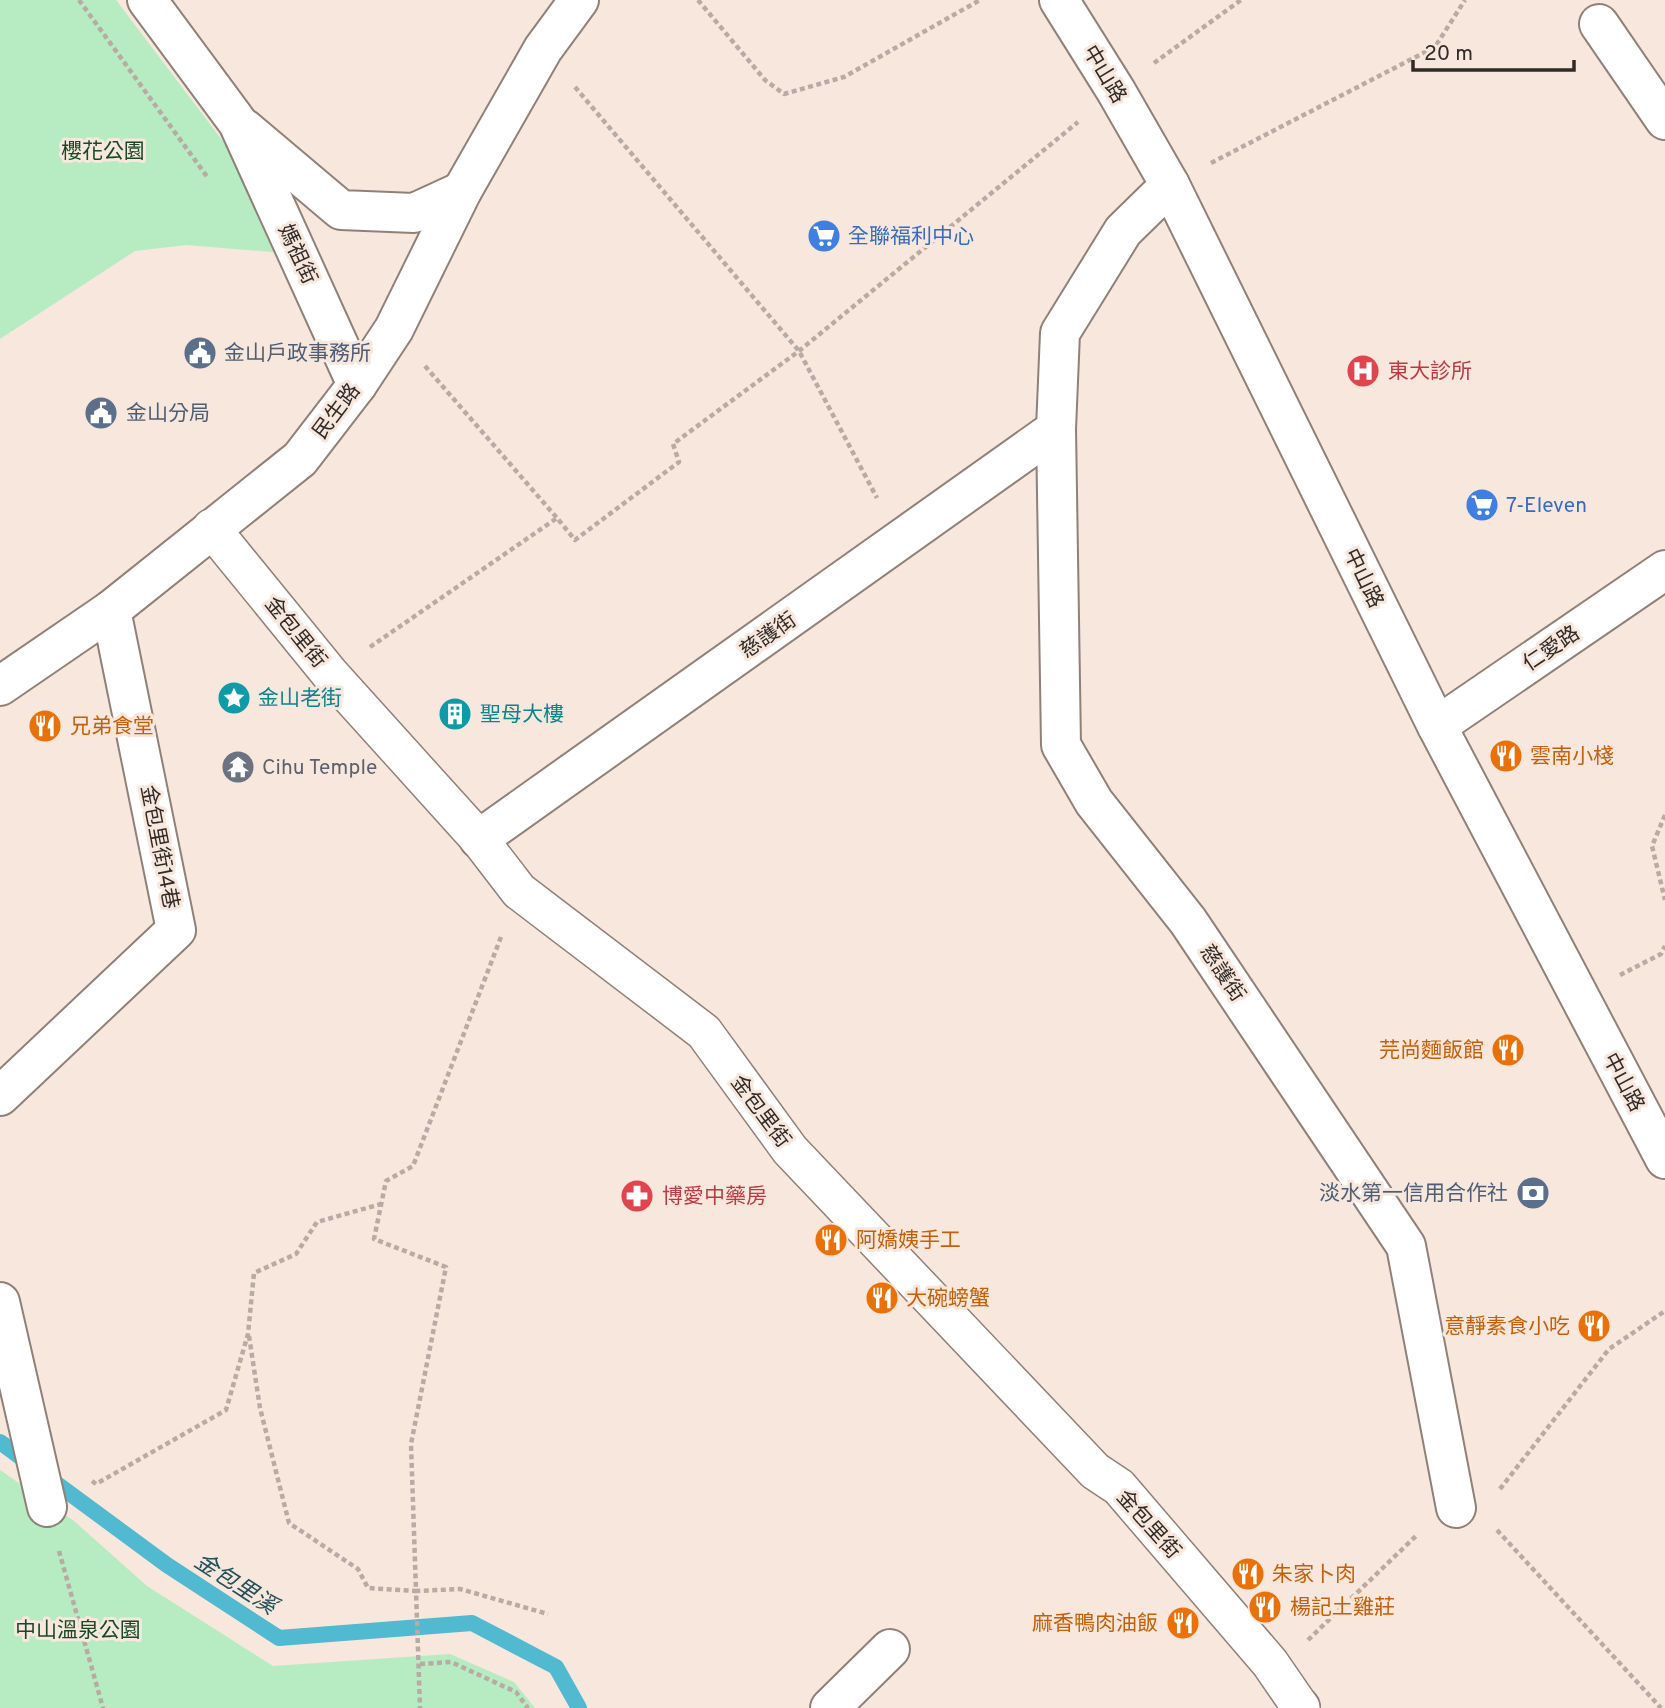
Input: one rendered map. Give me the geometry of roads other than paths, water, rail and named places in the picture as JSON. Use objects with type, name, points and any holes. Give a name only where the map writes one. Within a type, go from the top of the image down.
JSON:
[{"type":"street","name":"媽祖街","points":[[147,0],[238,123],[357,385]]},
{"type":"street","name":"民生路","points":[[0,686],[111,610],[300,459],[357,385],[394,329],[462,191],[543,49],[579,0]]},
{"type":"street","name":"中山路","points":[[1059,0],[1170,185],[1437,726],[1665,1159]]},
{"type":"street","points":[[1599,24],[1665,120]]},
{"type":"street","name":"媽祖街","points":[[238,123],[341,210],[414,213],[462,191]]},
{"type":"street","name":"慈護街","points":[[1170,185],[1123,231],[1060,333],[1056,429],[1061,745],[1094,802],[1188,921],[1406,1247],[1456,1508]]},
{"type":"street","name":"慈護街","points":[[479,839],[1056,429]]},
{"type":"street","name":"金包里街","points":[[211,528],[330,674],[479,839],[519,891],[704,1032],[790,1150],[1095,1471],[1119,1488],[1270,1663],[1300,1708]]},
{"type":"street","name":"仁愛路","points":[[1437,726],[1665,570]]},
{"type":"street","name":"金包里街14巷","points":[[0,1096],[176,930],[111,610]]},
{"type":"street","points":[[0,1302],[47,1507]]},
{"type":"street","points":[[830,1708],[890,1649]]},
{"type":"waterway","name":"金包里溪","points":[[0,1442],[167,1565],[279,1638],[472,1623],[556,1667],[579,1708]]},
{"type":"place","name":"全聯福利中心","points":[[824,236]]},
{"type":"place","name":"金山戶政事務所","points":[[200,353]]},
{"type":"place","name":"東大診所","points":[[1363,371]]},
{"type":"place","name":"金山分局","points":[[101,413]]},
{"type":"place","name":"7-Eleven","points":[[1482,505]]},
{"type":"place","name":"金山老街","points":[[234,698]]},
{"type":"place","name":"聖母大樓","points":[[455,714]]},
{"type":"place","name":"兄弟食堂","points":[[45,726]]},
{"type":"place","name":"雲南小棧","points":[[1506,756]]},
{"type":"place","name":"Cihu Temple","points":[[238,767]]},
{"type":"place","name":"芫尚麵飯館","points":[[1508,1050]]},
{"type":"place","name":"淡水第一信用合作社","points":[[1533,1193]]},
{"type":"place","name":"博愛中藥房","points":[[637,1196]]},
{"type":"place","name":"阿嬌姨手工","points":[[831,1240]]},
{"type":"place","name":"大碗螃蟹","points":[[882,1298]]},
{"type":"place","name":"意靜素食小吃","points":[[1594,1326]]},
{"type":"place","name":"朱家卜肉","points":[[1248,1574]]},
{"type":"place","name":"楊記土雞莊","points":[[1265,1607]]},
{"type":"place","name":"麻香鴨肉油飯","points":[[1183,1623]]},
{"type":"park label","name":"櫻花公園","points":[[103,151]]},
{"type":"park label","name":"中山溫泉公園","points":[[78,1630]]}]
